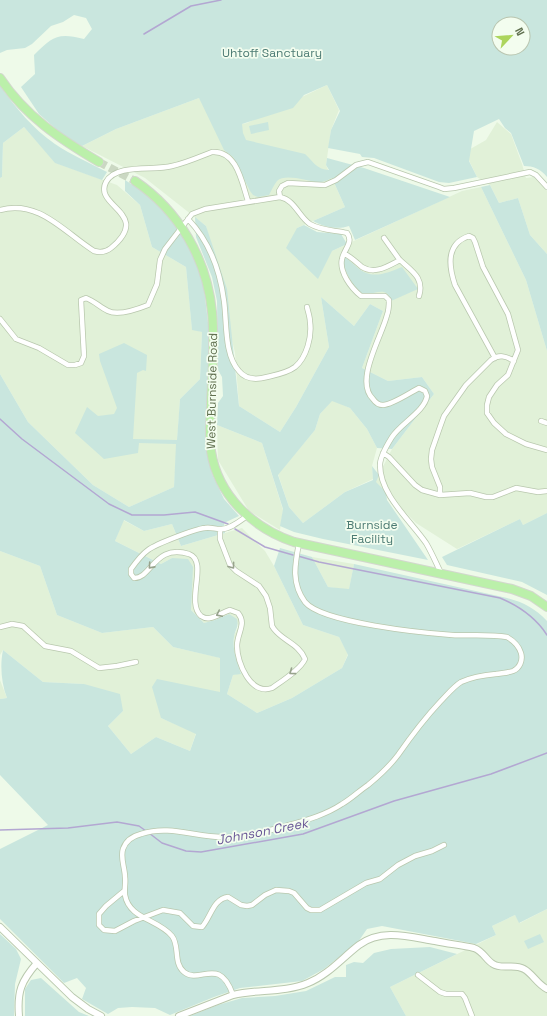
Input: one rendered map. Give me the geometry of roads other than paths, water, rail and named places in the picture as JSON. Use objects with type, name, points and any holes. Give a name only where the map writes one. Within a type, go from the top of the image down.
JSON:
[{"type":"main road","points":[[0,78],[12,95],[38,121],[57,136],[99,162]]},
{"type":"main road","name":"West Burnside Road","points":[[135,182],[150,192],[162,203],[182,226],[200,260],[211,302],[213,337],[210,437],[213,459],[217,474],[228,494],[247,516],[270,532],[299,543],[520,591],[531,596],[547,607]]},
{"type":"street","points":[[0,210],[18,207],[40,214],[58,223],[94,251],[105,251],[118,241],[126,227],[124,216],[108,200],[104,190],[107,180],[113,174],[142,168],[166,167],[212,152],[223,153],[234,162],[248,202]]},
{"type":"street","points":[[280,197],[279,191],[282,186],[288,183],[325,185],[336,180],[356,165],[368,162],[424,183],[444,188],[454,188],[530,172],[536,175],[547,187]]},
{"type":"street","points":[[0,320],[16,339],[39,348],[68,365],[81,363],[84,356],[81,300],[86,298],[110,312],[137,310],[148,305],[157,284],[160,260],[165,249],[192,214],[205,209],[280,197],[286,198],[304,220],[316,227],[347,233],[350,239],[342,258],[342,266],[345,277],[355,291],[361,296],[385,296],[389,300],[387,315],[371,357],[367,375],[367,387],[370,397],[376,402],[384,405],[393,402],[419,388],[425,391],[427,396],[424,404],[392,436],[383,453],[380,466],[381,473],[390,497],[426,544],[441,573]]},
{"type":"street","points":[[188,218],[198,229],[216,267],[224,302],[229,353],[234,366],[242,375],[247,378],[263,378],[288,371],[300,362],[309,339],[310,322],[307,307]]},
{"type":"street","points":[[495,358],[455,285],[451,273],[450,257],[453,250],[460,242],[469,236],[473,238],[483,267],[508,314],[518,350],[508,375],[489,397],[486,405],[487,413],[494,423],[506,434],[526,444],[547,450]]},
{"type":"street","points":[[384,238],[400,260],[414,272],[418,280],[420,292],[418,296]]},
{"type":"street","points":[[344,254],[352,258],[363,268],[374,270],[384,269],[400,260]]},
{"type":"street","points":[[440,495],[440,487],[432,467],[431,458],[435,439],[444,416],[466,385],[495,358],[506,356],[514,361]]},
{"type":"street","points":[[541,420],[547,423]]},
{"type":"street","points":[[383,453],[389,457],[415,485],[422,490],[440,495],[470,493],[493,497],[516,488],[538,492],[547,491]]},
{"type":"street","points":[[220,530],[220,539],[230,565],[236,571],[259,586],[268,602],[272,626],[276,632],[303,653],[305,659],[303,664],[272,688],[259,688],[254,685],[241,663],[237,640],[243,626],[243,621],[238,613],[230,610],[204,618],[196,610],[197,565],[196,560],[193,557],[183,553],[171,553],[158,558],[142,576],[134,578],[131,574],[131,568],[152,548],[200,529],[211,527],[220,530],[239,522],[247,516]]},
{"type":"street","points":[[233,995],[227,982],[221,976],[210,973],[192,975],[184,972],[178,964],[175,942],[172,936],[160,925],[136,914],[129,906],[124,891],[125,878],[122,852],[125,844],[132,837],[146,832],[159,830],[174,830],[215,837],[239,837],[261,833],[304,821],[330,811],[346,802],[384,771],[398,755],[421,723],[455,687],[462,682],[474,678],[512,672],[521,662],[521,651],[512,640],[507,637],[453,635],[406,631],[350,620],[321,612],[306,603],[298,588],[294,569],[299,543]]},
{"type":"street","points":[[0,627],[12,624],[23,626],[45,646],[71,651],[100,668],[136,662]]},
{"type":"street","points":[[124,891],[101,911],[99,916],[99,925],[104,930],[109,932],[115,931],[159,910],[170,910],[180,913],[193,926],[202,927],[217,902],[222,898],[232,898],[241,905],[247,906],[252,905],[265,895],[276,890],[294,893],[307,908],[311,910],[320,910],[366,883],[380,879],[398,865],[415,856],[444,846]]},
{"type":"street","points":[[0,927],[72,997],[88,1009],[101,1016]]},
{"type":"street","points":[[179,1016],[233,995],[287,989],[303,985],[327,972],[364,942],[374,937],[392,934],[478,949],[496,966],[515,966],[525,969],[547,990]]},
{"type":"street","points":[[19,1016],[19,995],[21,984],[37,963]]},
{"type":"street","points":[[418,975],[440,992],[446,994],[462,994],[472,1016]]},
{"type":"waterway","points":[[144,34],[191,6],[221,0]]},
{"type":"waterway","points":[[0,419],[22,439],[109,504],[132,515],[164,515],[195,512],[228,524]]},
{"type":"waterway","points":[[235,529],[265,547],[293,555]]},
{"type":"waterway","points":[[298,556],[319,562],[500,598],[526,613],[538,623],[547,635]]},
{"type":"waterway","name":"Johnson Creek","points":[[149,833],[162,843],[186,851],[201,852],[303,834],[394,801],[491,774],[547,753]]},
{"type":"waterway","name":"Johnson Creek","points":[[0,830],[68,828],[117,822],[139,826],[146,831]]},
{"type":"tunnel","points":[[99,162],[135,181]]},
{"type":"park label","name":"Uhtoff Sanctuary","points":[[272,53]]},
{"type":"park label","name":"Burnside Facility","points":[[372,532]]}]
